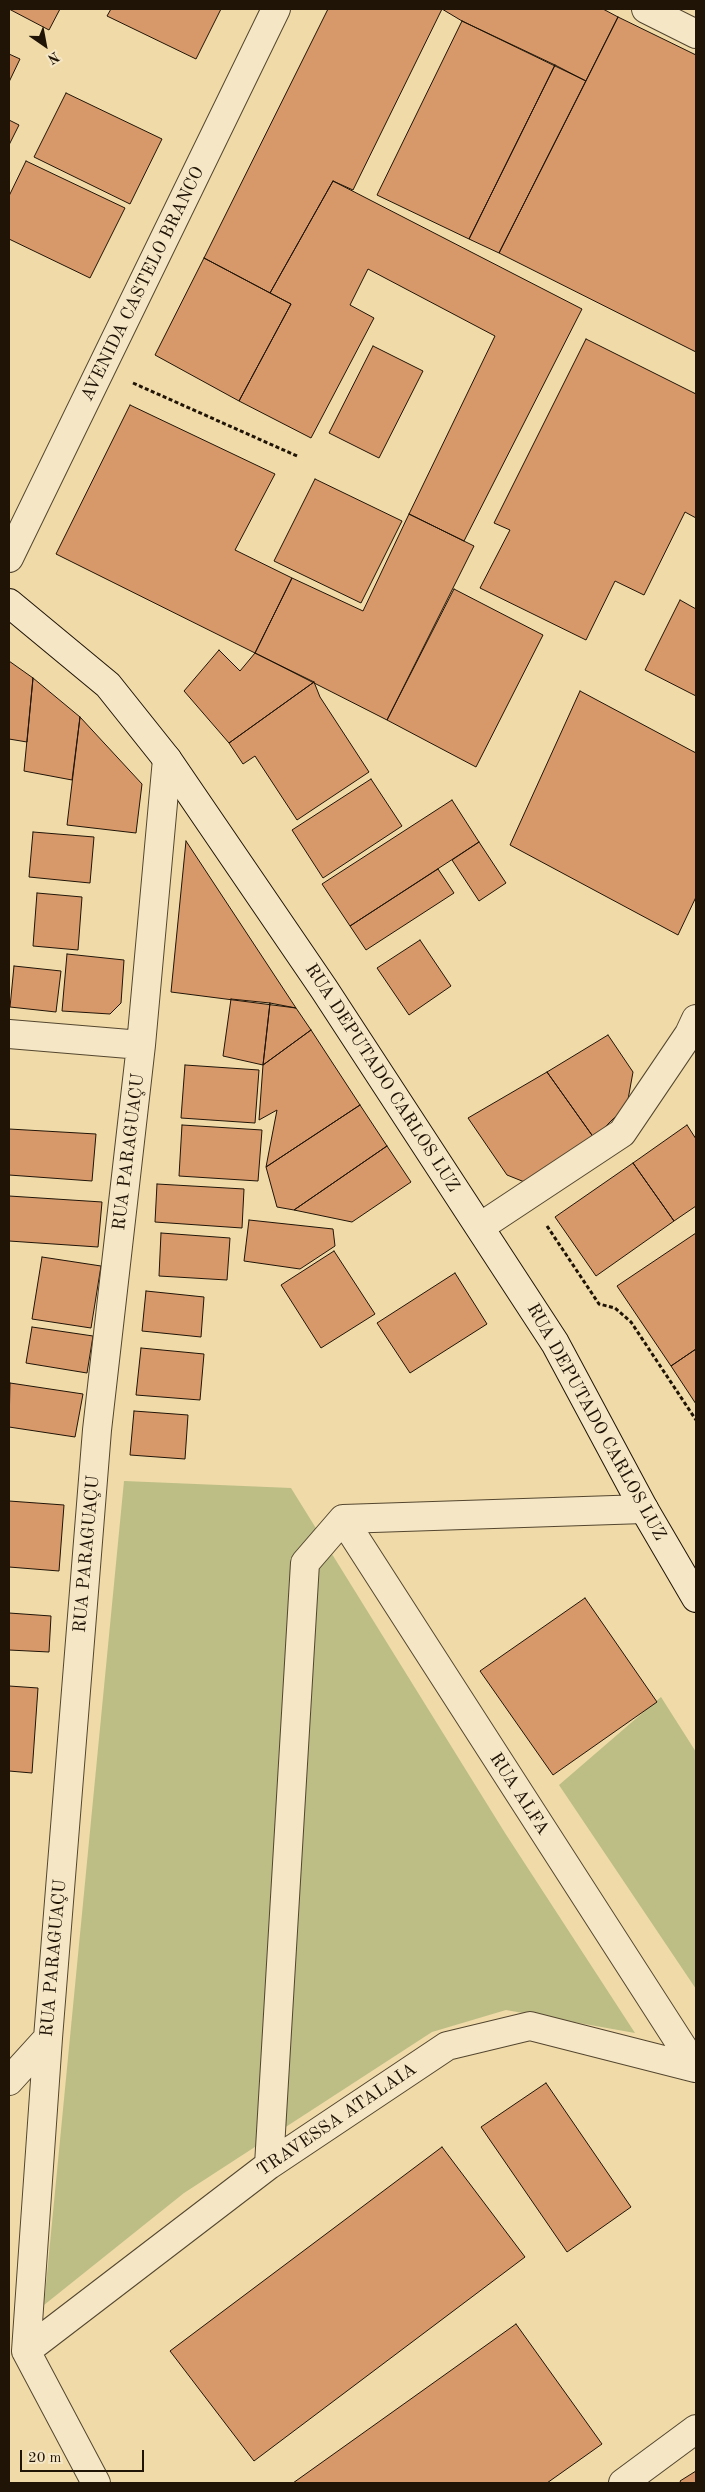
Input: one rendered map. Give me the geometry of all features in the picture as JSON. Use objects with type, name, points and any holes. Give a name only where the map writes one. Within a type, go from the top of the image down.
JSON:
[{"type":"street","name":"AVENIDA CASTELO BRANCO","points":[[9,558],[276,9]]},
{"type":"street","points":[[646,9],[693,25]]},
{"type":"street","name":"RUA DEPUTADO CARLOS LUZ","points":[[9,603],[108,685],[167,759],[318,981],[555,1343],[644,1509],[696,1598]]},
{"type":"street","name":"RUA PARAGUAÇU","points":[[26,2351],[48,2038],[97,1430],[141,1045],[167,759]]},
{"type":"street","points":[[9,1034],[141,1045]]},
{"type":"street","points":[[480,1227],[622,1133],[694,1034]]},
{"type":"street","points":[[269,2165],[304,1563],[342,1519],[644,1509]]},
{"type":"street","name":"RUA ALFA","points":[[342,1519],[696,2068]]},
{"type":"street","name":"TRAVESSA ATALAIA","points":[[26,2351],[269,2165],[447,2046],[530,2026],[696,2068]]},
{"type":"street","points":[[9,2081],[48,2038]]},
{"type":"street","points":[[26,2351],[89,2480]]},
{"type":"street","points":[[623,2483],[696,2429]]},
{"type":"path","points":[[101,369],[297,456]]},
{"type":"path","points":[[527,1196],[600,1304],[615,1308],[631,1322],[696,1420]]},
{"type":"green space","points":[[124,1481],[291,1488],[505,1833],[635,2033],[506,2010],[432,2032],[184,2193],[44,2305]]},
{"type":"green space","points":[[661,1697],[696,1752],[696,1989],[559,1785]]},
{"type":"building","points":[[9,9],[60,9],[49,30]]},
{"type":"building","points":[[111,9],[221,9],[196,59],[107,16]]},
{"type":"building","points":[[328,9],[442,9],[353,190],[333,181],[270,293],[204,258]]},
{"type":"building","points":[[442,9],[603,9],[618,17],[586,81],[462,21]]},
{"type":"building","points":[[618,17],[696,55],[696,352],[499,253]]},
{"type":"building","points":[[462,21],[555,65],[469,239],[377,195]]},
{"type":"building","points":[[9,54],[20,59],[9,82]]},
{"type":"building","points":[[555,65],[586,81],[499,253],[469,239]]},
{"type":"building","points":[[66,93],[162,139],[130,204],[34,157]]},
{"type":"building","points":[[9,120],[19,125],[9,145]]},
{"type":"building","points":[[26,161],[125,208],[90,278],[9,239],[9,196]]},
{"type":"building","points":[[333,181],[582,309],[464,541],[409,514],[495,336],[368,269],[350,305],[374,318],[311,438],[239,401],[291,304],[270,293]]},
{"type":"building","points":[[204,258],[291,304],[239,401],[155,355]]},
{"type":"building","points":[[586,339],[696,394],[696,518],[685,512],[644,595],[615,581],[586,640],[480,588],[510,530],[494,523]]},
{"type":"building","points":[[373,346],[423,371],[379,458],[329,433]]},
{"type":"building","points":[[130,405],[275,474],[235,550],[292,578],[255,653],[56,554]]},
{"type":"building","points":[[315,479],[402,521],[361,603],[274,561]]},
{"type":"building","points":[[409,514],[474,546],[387,720],[255,653],[292,578],[363,611]]},
{"type":"building","points":[[454,589],[543,635],[476,767],[387,720]]},
{"type":"building","points":[[680,600],[696,609],[696,696],[645,670]]},
{"type":"building","points":[[219,650],[240,671],[255,653],[314,682],[229,743],[184,691]]},
{"type":"building","points":[[9,661],[33,678],[27,742],[9,739]]},
{"type":"building","points":[[33,678],[80,717],[72,780],[24,771]]},
{"type":"building","points":[[314,682],[320,697],[369,772],[297,820],[255,756],[243,764],[229,743]]},
{"type":"building","points":[[580,691],[696,753],[696,897],[678,935],[510,845]]},
{"type":"building","points":[[80,717],[142,784],[136,833],[67,825]]},
{"type":"building","points":[[371,779],[402,826],[323,878],[292,830]]},
{"type":"building","points":[[452,800],[479,842],[350,926],[322,884]]},
{"type":"building","points":[[33,832],[94,837],[90,883],[29,877]]},
{"type":"building","points":[[186,841],[296,1008],[171,992]]},
{"type":"building","points":[[479,842],[506,883],[479,901],[452,860]]},
{"type":"building","points":[[438,869],[454,893],[366,950],[350,926]]},
{"type":"building","points":[[37,893],[82,897],[78,950],[33,946]]},
{"type":"building","points":[[420,940],[451,986],[409,1015],[377,968]]},
{"type":"building","points":[[67,954],[124,960],[121,1003],[110,1014],[62,1011]]},
{"type":"building","points":[[14,966],[61,971],[56,1012],[10,1007]]},
{"type":"building","points":[[231,999],[270,1003],[263,1065],[223,1056]]},
{"type":"building","points":[[270,1003],[296,1008],[311,1030],[263,1065]]},
{"type":"building","points":[[311,1030],[360,1105],[266,1167],[277,1110],[259,1120],[263,1065]]},
{"type":"building","points":[[608,1035],[633,1072],[627,1105],[594,1138],[547,1072]]},
{"type":"building","points":[[185,1065],[259,1070],[255,1123],[181,1118]]},
{"type":"building","points":[[547,1072],[594,1138],[527,1183],[507,1175],[468,1118]]},
{"type":"building","points":[[360,1105],[387,1146],[294,1210],[277,1207],[266,1167]]},
{"type":"building","points":[[182,1125],[262,1130],[258,1181],[179,1176]]},
{"type":"building","points":[[687,1125],[696,1139],[696,1206],[674,1221],[633,1163]]},
{"type":"building","points":[[9,1129],[96,1134],[92,1181],[9,1175]]},
{"type":"building","points":[[387,1146],[411,1182],[352,1222],[294,1210]]},
{"type":"building","points":[[633,1163],[674,1221],[596,1276],[555,1217]]},
{"type":"building","points":[[157,1184],[244,1189],[242,1228],[155,1222]]},
{"type":"building","points":[[9,1196],[102,1202],[98,1247],[9,1241]]},
{"type":"building","points":[[249,1220],[333,1229],[335,1246],[300,1269],[244,1261]]},
{"type":"building","points":[[161,1233],[230,1238],[227,1280],[159,1276]]},
{"type":"building","points":[[696,1233],[696,1349],[671,1366],[617,1286]]},
{"type":"building","points":[[334,1251],[375,1314],[321,1348],[281,1285]]},
{"type":"building","points":[[42,1257],[101,1266],[91,1328],[32,1319]]},
{"type":"building","points":[[455,1273],[487,1324],[410,1373],[377,1323]]},
{"type":"building","points":[[146,1291],[204,1297],[201,1337],[142,1331]]},
{"type":"building","points":[[32,1327],[93,1336],[87,1373],[26,1363]]},
{"type":"building","points":[[141,1348],[204,1354],[200,1400],[136,1395]]},
{"type":"building","points":[[696,1349],[696,1404],[671,1366]]},
{"type":"building","points":[[10,1383],[83,1394],[75,1437],[9,1427]]},
{"type":"building","points":[[134,1411],[188,1415],[185,1459],[130,1455]]},
{"type":"building","points":[[9,1501],[64,1505],[59,1571],[9,1567]]},
{"type":"building","points":[[585,1598],[657,1702],[553,1775],[480,1671]]},
{"type":"building","points":[[9,1613],[51,1616],[49,1652],[9,1650]]},
{"type":"building","points":[[9,1686],[38,1688],[32,1773],[9,1771]]},
{"type":"building","points":[[546,2083],[631,2207],[567,2252],[481,2127]]},
{"type":"building","points":[[442,2147],[525,2257],[254,2461],[170,2351]]},
{"type":"building","points":[[516,2324],[602,2444],[547,2483],[293,2483]]},
{"type":"building","points":[[696,2471],[696,2483],[681,2483],[680,2481]]}]
